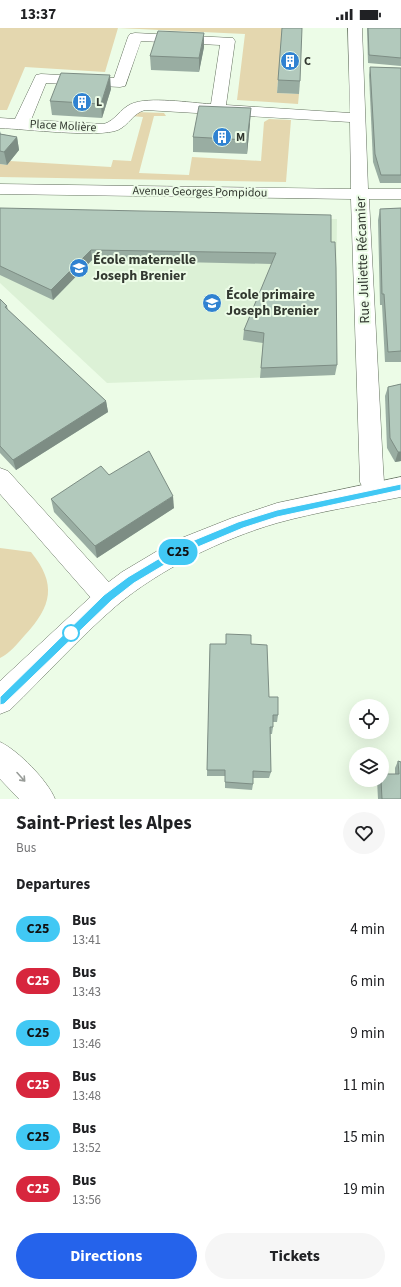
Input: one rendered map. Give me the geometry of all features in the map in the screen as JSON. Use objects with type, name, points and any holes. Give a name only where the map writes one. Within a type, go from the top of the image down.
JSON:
[{"type":"street","name":"Rue Juliette Récamier","points":[[355,28],[357,118],[371,467],[372,482],[376,492]]},
{"type":"street","name":"Place Molière","points":[[218,109],[228,41],[135,37],[120,83],[41,78],[21,124],[105,129],[121,123],[127,112],[144,105],[357,118]]},
{"type":"street","points":[[356,68],[371,68]]},
{"type":"street","points":[[0,123],[21,124]]},
{"type":"street","name":"Avenue Georges Pompidou","points":[[0,189],[401,194]]},
{"type":"street","points":[[0,478],[107,598]]},
{"type":"street","points":[[0,700],[107,598],[131,580],[183,549],[241,525],[277,514],[401,487]]},
{"type":"street","points":[[0,757],[40,799]]},
{"type":"shaded area","points":[[0,28],[118,28],[105,72],[25,67],[7,110],[0,110]]},
{"type":"shaded area","points":[[118,28],[282,28],[277,93],[299,94],[298,104],[237,100],[245,34]]},
{"type":"shaded area","points":[[136,112],[164,113],[166,116],[154,116],[139,173],[189,175],[192,157],[261,161],[264,122],[269,119],[291,120],[286,182],[0,177],[0,164],[7,165],[10,161],[111,167],[113,160],[131,161],[143,117],[131,116]]},
{"type":"shaded area","points":[[6,212],[337,219],[335,375],[107,383],[0,283],[0,231]]},
{"type":"shaded area","points":[[0,548],[31,552],[45,574],[48,585],[48,595],[46,604],[34,624],[14,648],[0,658]]},
{"type":"building","name":"C","points":[[282,28],[302,28],[300,81],[278,80]]},
{"type":"building","points":[[368,28],[401,28],[401,58],[369,55]]},
{"type":"building","points":[[158,31],[204,33],[199,58],[150,56]]},
{"type":"building","points":[[370,67],[401,68],[401,175],[381,175],[375,154]]},
{"type":"building","points":[[61,73],[110,75],[101,104],[50,101]]},
{"type":"building","points":[[199,106],[251,108],[247,140],[193,137]]},
{"type":"building","points":[[0,134],[17,137],[4,152],[0,151]]},
{"type":"building","points":[[0,208],[331,215],[331,242],[335,242],[337,365],[261,368],[264,333],[244,330],[276,253],[91,250],[51,290],[0,266]]},
{"type":"building","points":[[401,208],[401,351],[388,352],[384,294],[382,294],[380,209]]},
{"type":"building","points":[[0,299],[7,306],[5,307],[106,401],[13,460],[0,446]]},
{"type":"building","points":[[401,384],[401,452],[398,452],[390,438],[388,387]]},
{"type":"building","points":[[149,451],[173,496],[95,546],[51,499],[101,466],[109,475]]},
{"type":"building","points":[[226,634],[251,635],[251,644],[267,645],[269,697],[278,697],[278,715],[273,715],[273,727],[270,727],[271,772],[253,771],[253,784],[225,782],[225,770],[207,770],[210,644],[226,644]]},
{"type":"building","points":[[398,761],[401,762],[401,799],[382,799],[381,787],[389,787],[389,774],[399,774]]},
{"type":"bus line","name":"C25","points":[[0,700],[107,598],[131,580],[183,549],[241,525],[277,514],[401,487]]},
{"type":"place","name":"C","points":[[290,61]]},
{"type":"place","name":"L","points":[[82,102]]},
{"type":"place","name":"M","points":[[222,137]]},
{"type":"place","name":"École maternelle Joseph Brenier","points":[[79,268]]},
{"type":"place","name":"École primaire Joseph Brenier","points":[[212,303]]}]
